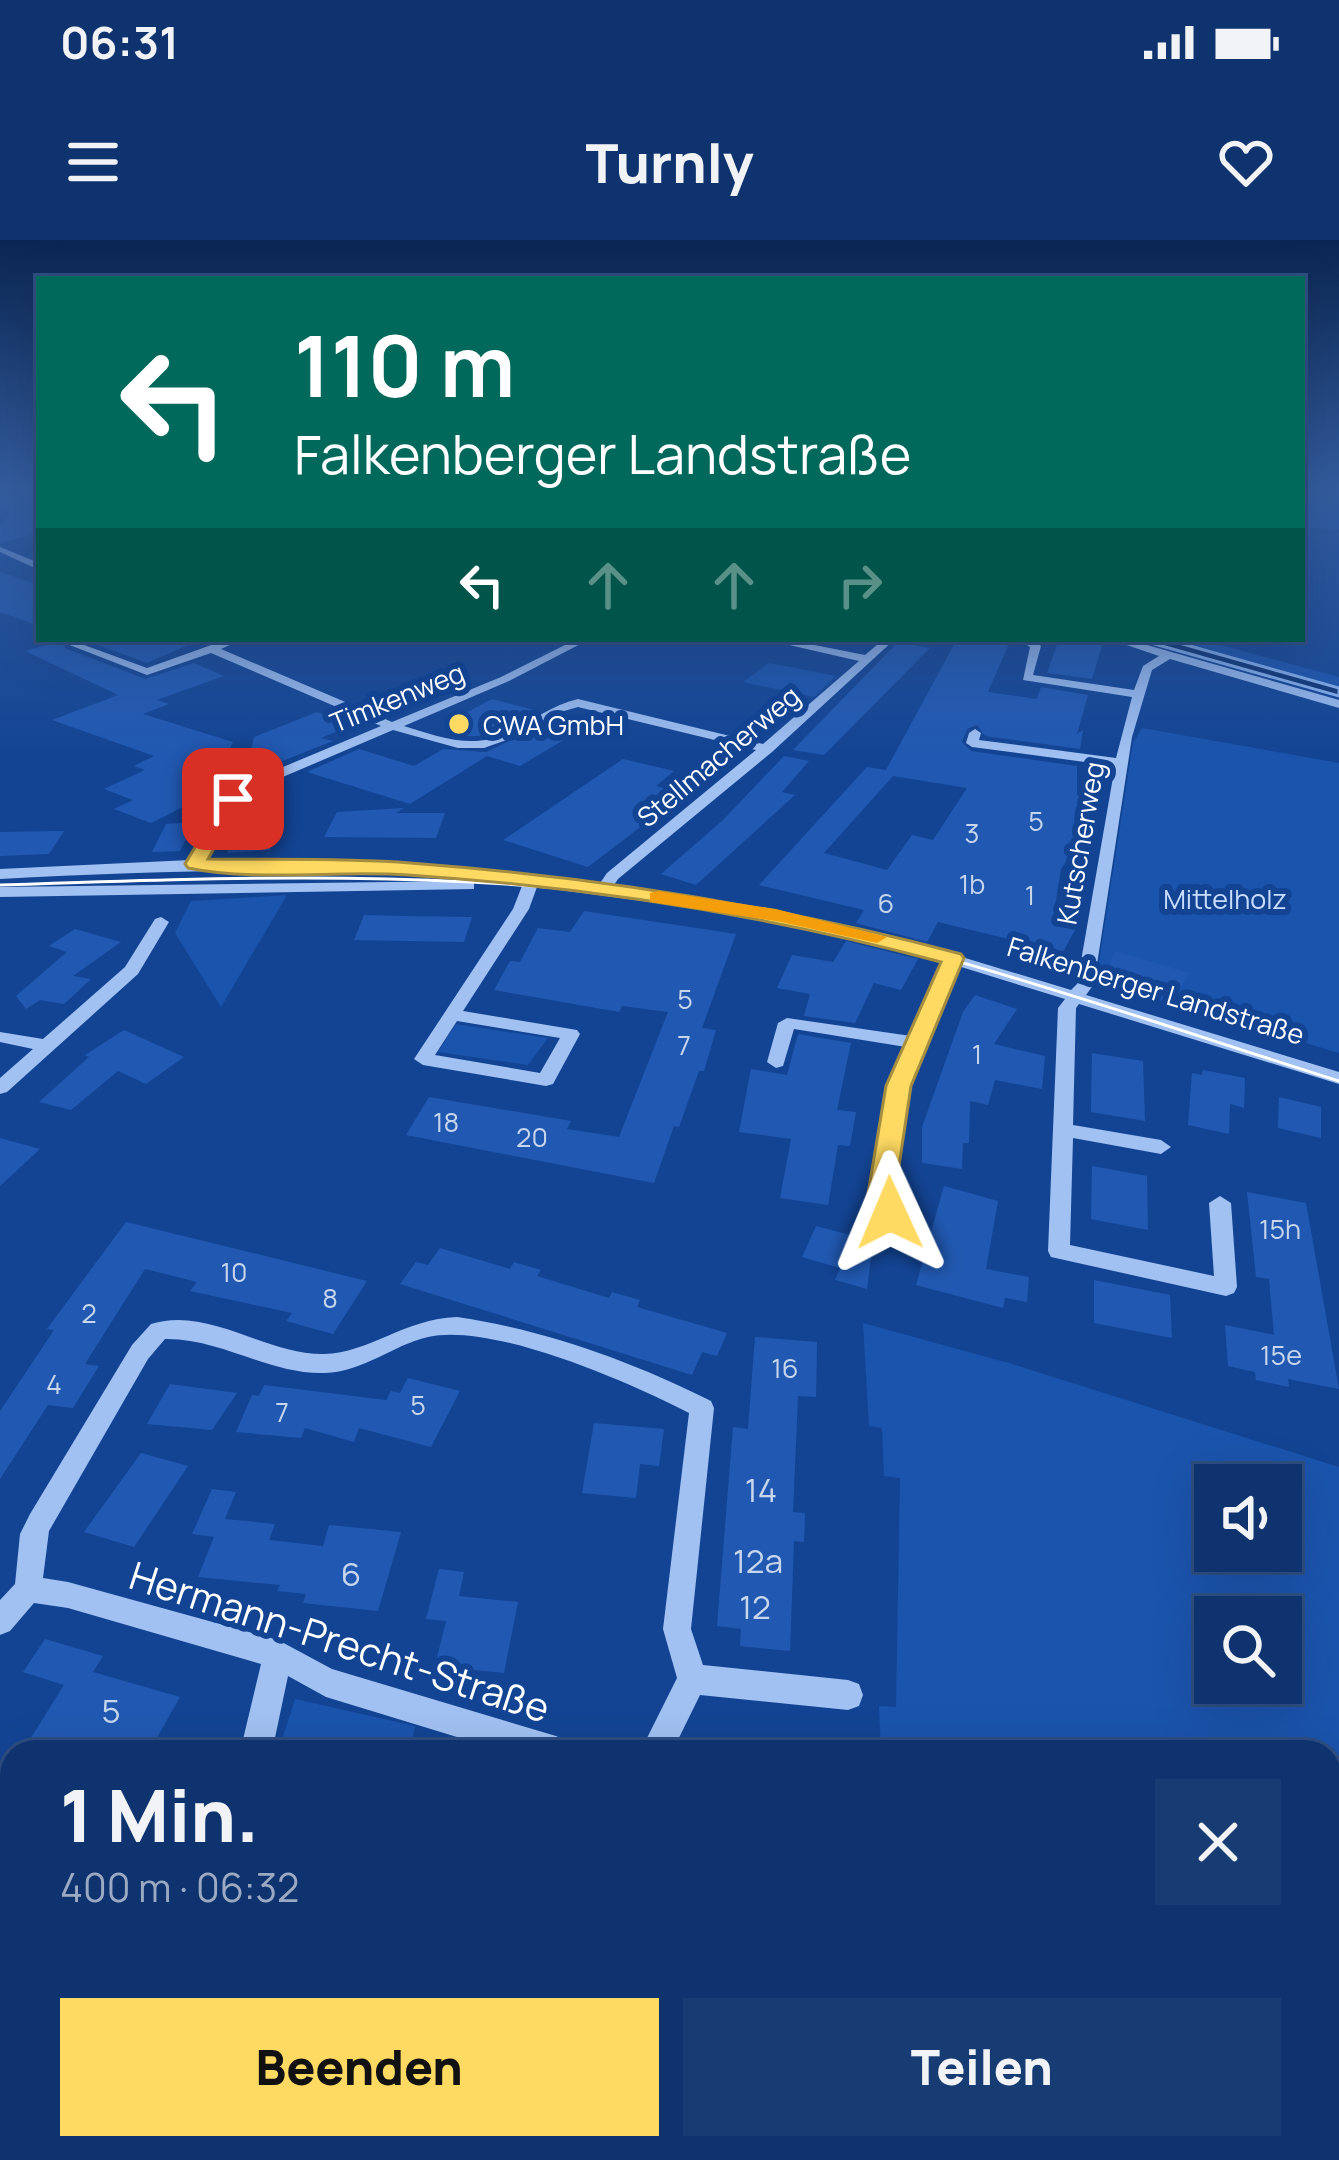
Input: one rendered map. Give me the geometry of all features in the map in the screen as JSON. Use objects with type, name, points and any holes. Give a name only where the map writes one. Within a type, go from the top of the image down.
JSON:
[{"type":"street","points":[[73,644],[147,672],[230,642]]},
{"type":"street","name":"Timkenweg","points":[[195,864],[222,811],[245,788],[505,680],[579,642]]},
{"type":"street","name":"Stellmacherweg","points":[[783,642],[868,659]]},
{"type":"street","name":"Stellmacherweg","points":[[602,892],[612,876],[887,642]]},
{"type":"street","points":[[1029,642],[1036,646],[1027,678],[1138,694]]},
{"type":"street","points":[[1124,642],[1339,704]]},
{"type":"street","points":[[211,649],[390,724],[458,745],[495,741],[551,710],[578,704],[767,748]]},
{"type":"street","name":"Kutscherweg","points":[[1075,998],[1085,984],[1120,763],[1138,694],[1147,668],[1168,655]]},
{"type":"street","points":[[975,733],[972,743],[1120,763]]},
{"type":"street","name":"Falkenberger Landstraße","points":[[0,874],[195,864],[408,869],[776,915],[953,958],[1339,1078]]},
{"type":"street","points":[[454,1015],[572,1034],[547,1080],[423,1059],[521,909],[530,885]]},
{"type":"street","name":"Falkenberger Landstraße","points":[[0,892],[530,885]]},
{"type":"street","points":[[0,1088],[131,970],[161,922]]},
{"type":"street","points":[[890,1213],[880,1200],[899,1086],[953,958]]},
{"type":"street","name":"Falkenberger Landstraße","points":[[1075,998],[1067,1008],[1059,1251],[1226,1287],[1220,1203]]},
{"type":"street","points":[[776,1062],[787,1024],[917,1043]]},
{"type":"street","points":[[0,1036],[49,1046]]},
{"type":"street","points":[[1066,1130],[1162,1147]]},
{"type":"street","points":[[0,1621],[28,1589],[34,1534],[140,1352],[159,1330],[183,1328],[314,1364],[358,1359],[431,1327],[472,1325],[666,1388],[702,1408],[677,1629],[692,1679],[662,1740]]},
{"type":"street","name":"Hermann-Precht-Straße","points":[[28,1589],[68,1595],[278,1654],[326,1682],[517,1740]]},
{"type":"street","points":[[259,1740],[278,1654]]},
{"type":"street","points":[[692,1679],[848,1695]]},
{"type":"green space","points":[[1176,642],[1209,642],[1339,677],[1339,688]]},
{"type":"green space","points":[[769,663],[836,676],[814,697],[743,682]]},
{"type":"green space","name":"Mittelholz","points":[[1142,728],[1339,763],[1339,1053],[1096,981],[1133,743]]},
{"type":"green space","points":[[287,895],[221,1007],[175,933],[191,901]]},
{"type":"green space","points":[[456,1024],[548,1038],[528,1065],[438,1052]]},
{"type":"green space","points":[[863,1323],[1012,1364],[1339,1467],[1339,1740],[880,1740],[879,1706],[896,1707],[900,1478],[884,1476],[882,1428],[869,1426]]},
{"type":"green space","points":[[295,1699],[415,1726],[412,1740],[282,1740]]},
{"type":"shaded area","points":[[1148,642],[1176,642],[1339,688],[1339,696]]},
{"type":"building","points":[[0,578],[36,584],[36,625],[0,612]]},
{"type":"building","points":[[63,642],[65,648],[145,679],[194,663],[224,676],[157,700],[169,704],[143,714],[233,742],[207,795],[151,823],[114,809],[133,800],[104,789],[145,770],[134,766],[154,756],[52,720],[118,695],[25,651]]},
{"type":"building","points":[[89,642],[193,642],[147,663]]},
{"type":"building","points":[[898,642],[930,648],[824,755],[793,750]]},
{"type":"building","points":[[955,642],[1010,642],[988,692],[1037,699],[1041,687],[1088,695],[1077,734],[1083,730],[1080,749],[985,736],[977,725],[967,729],[962,742],[971,751],[1077,766],[1077,795],[1083,796],[1076,845],[1061,869],[1052,924],[1075,930],[1063,952],[938,922],[927,942],[856,923],[864,910],[759,885],[867,767],[886,770]],"holes":[[[893,776],[967,788],[933,840],[912,835],[887,870],[824,853]]]},
{"type":"building","points":[[1058,642],[1103,642],[1092,679],[1047,673]]},
{"type":"building","points":[[492,699],[538,711],[479,736],[464,736],[472,731],[445,724]]},
{"type":"building","points":[[317,712],[351,725],[321,738],[333,741],[245,776],[254,737]]},
{"type":"building","points":[[560,717],[589,725],[520,766],[487,756],[410,804],[307,772],[359,749],[414,766],[443,749],[486,752]]},
{"type":"building","points":[[784,756],[809,761],[782,792],[795,795],[696,885],[661,874],[723,820]]},
{"type":"building","points":[[623,759],[674,771],[656,786],[677,792],[670,797],[677,799],[588,867],[503,840]]},
{"type":"building","points":[[404,808],[396,813],[445,813],[436,838],[324,837],[337,812]]},
{"type":"building","points":[[276,817],[270,850],[227,853],[235,820]]},
{"type":"building","points":[[194,822],[180,851],[152,852],[166,824]]},
{"type":"building","points":[[64,831],[49,854],[0,856],[0,832]]},
{"type":"building","points":[[584,911],[736,934],[702,1028],[716,1030],[704,1071],[699,1071],[679,1127],[674,1126],[654,1183],[406,1135],[429,1097],[571,1121],[567,1129],[619,1137],[668,1012],[622,1006],[619,1012],[494,990],[510,961],[520,962],[538,928],[570,932]]},
{"type":"building","points":[[364,915],[472,917],[464,942],[354,940]]},
{"type":"building","points":[[75,929],[121,942],[73,976],[91,979],[64,1004],[40,1000],[26,1009],[16,996],[67,952],[49,946]]},
{"type":"building","points":[[846,941],[918,959],[901,990],[874,983],[855,1023],[804,1016],[810,994],[777,988],[792,955],[833,962]]},
{"type":"building","points":[[1115,951],[1189,973],[1172,1004],[1103,978]]},
{"type":"building","points":[[975,995],[1017,1009],[994,1044],[1045,1056],[1042,1089],[995,1080],[988,1105],[970,1101],[969,1143],[963,1143],[962,1169],[922,1163],[922,1127],[963,1012]]},
{"type":"building","points":[[124,1030],[184,1057],[146,1084],[118,1071],[71,1110],[39,1102],[89,1057],[85,1055]]},
{"type":"building","points":[[798,1034],[851,1043],[837,1110],[856,1112],[850,1146],[838,1145],[828,1205],[780,1198],[791,1139],[739,1132],[751,1069],[787,1075]]},
{"type":"building","points":[[1092,1053],[1143,1061],[1145,1121],[1091,1112]]},
{"type":"building","points":[[1203,1070],[1245,1078],[1244,1108],[1230,1104],[1229,1134],[1188,1125],[1192,1073],[1202,1075]]},
{"type":"building","points":[[1279,1097],[1321,1107],[1321,1138],[1278,1128]]},
{"type":"building","points":[[0,1138],[40,1149],[0,1186]]},
{"type":"building","points":[[1092,1166],[1147,1176],[1148,1230],[1091,1219]]},
{"type":"building","points":[[944,1186],[998,1201],[986,1269],[1029,1277],[1027,1302],[1005,1298],[1003,1308],[916,1285]]},
{"type":"building","points":[[1247,1192],[1306,1203],[1339,1389],[1288,1379],[1289,1387],[1256,1380],[1255,1372],[1228,1366],[1225,1325],[1274,1335],[1269,1279],[1256,1277]]},
{"type":"building","points":[[126,1222],[367,1281],[333,1334],[286,1321],[292,1313],[190,1291],[197,1282],[145,1269],[85,1364],[99,1366],[73,1408],[48,1405],[0,1479],[0,1411],[54,1330],[47,1329]]},
{"type":"building","points":[[816,1226],[873,1241],[867,1289],[835,1280],[840,1268],[802,1257]]},
{"type":"building","points":[[440,1248],[510,1269],[514,1262],[541,1270],[537,1276],[609,1298],[612,1292],[640,1300],[637,1307],[727,1333],[717,1356],[702,1352],[692,1375],[400,1284],[416,1262],[428,1265]]},
{"type":"building","points":[[1094,1280],[1170,1295],[1172,1338],[1094,1323]]},
{"type":"building","points":[[755,1337],[817,1342],[816,1397],[798,1396],[793,1512],[805,1513],[804,1542],[794,1541],[790,1651],[740,1646],[741,1629],[717,1626],[733,1427],[748,1429]]},
{"type":"building","points":[[408,1378],[460,1391],[431,1447],[359,1428],[354,1442],[305,1428],[301,1438],[236,1432],[252,1395],[259,1396],[264,1385],[386,1400],[391,1391],[400,1393]]},
{"type":"building","points":[[170,1384],[237,1393],[212,1430],[147,1424]]},
{"type":"building","points":[[594,1423],[664,1429],[659,1466],[640,1464],[636,1498],[582,1493]]},
{"type":"building","points":[[141,1453],[188,1466],[134,1547],[84,1532]]},
{"type":"building","points":[[212,1489],[236,1492],[225,1519],[275,1524],[269,1540],[323,1546],[329,1525],[401,1532],[378,1611],[303,1603],[306,1594],[277,1591],[280,1585],[198,1577],[214,1537],[192,1534]]},
{"type":"building","points":[[439,1569],[464,1572],[459,1596],[518,1602],[504,1673],[435,1666],[446,1621],[426,1619]]},
{"type":"building","points":[[45,1639],[103,1656],[93,1672],[180,1697],[156,1740],[30,1740],[64,1685],[23,1672]]},
{"type":"tram line","points":[[0,885],[259,878],[432,880],[690,903],[773,917],[937,956],[1339,1081]]},
{"type":"slow traffic","points":[[658,898],[776,915],[877,937]]},
{"type":"place","name":"CWA GmbH","points":[[459,724]]},
{"type":"route","points":[[233,799],[214,824],[195,864],[408,869],[667,898],[840,928],[953,958],[899,1086],[880,1200],[890,1213]]}]
